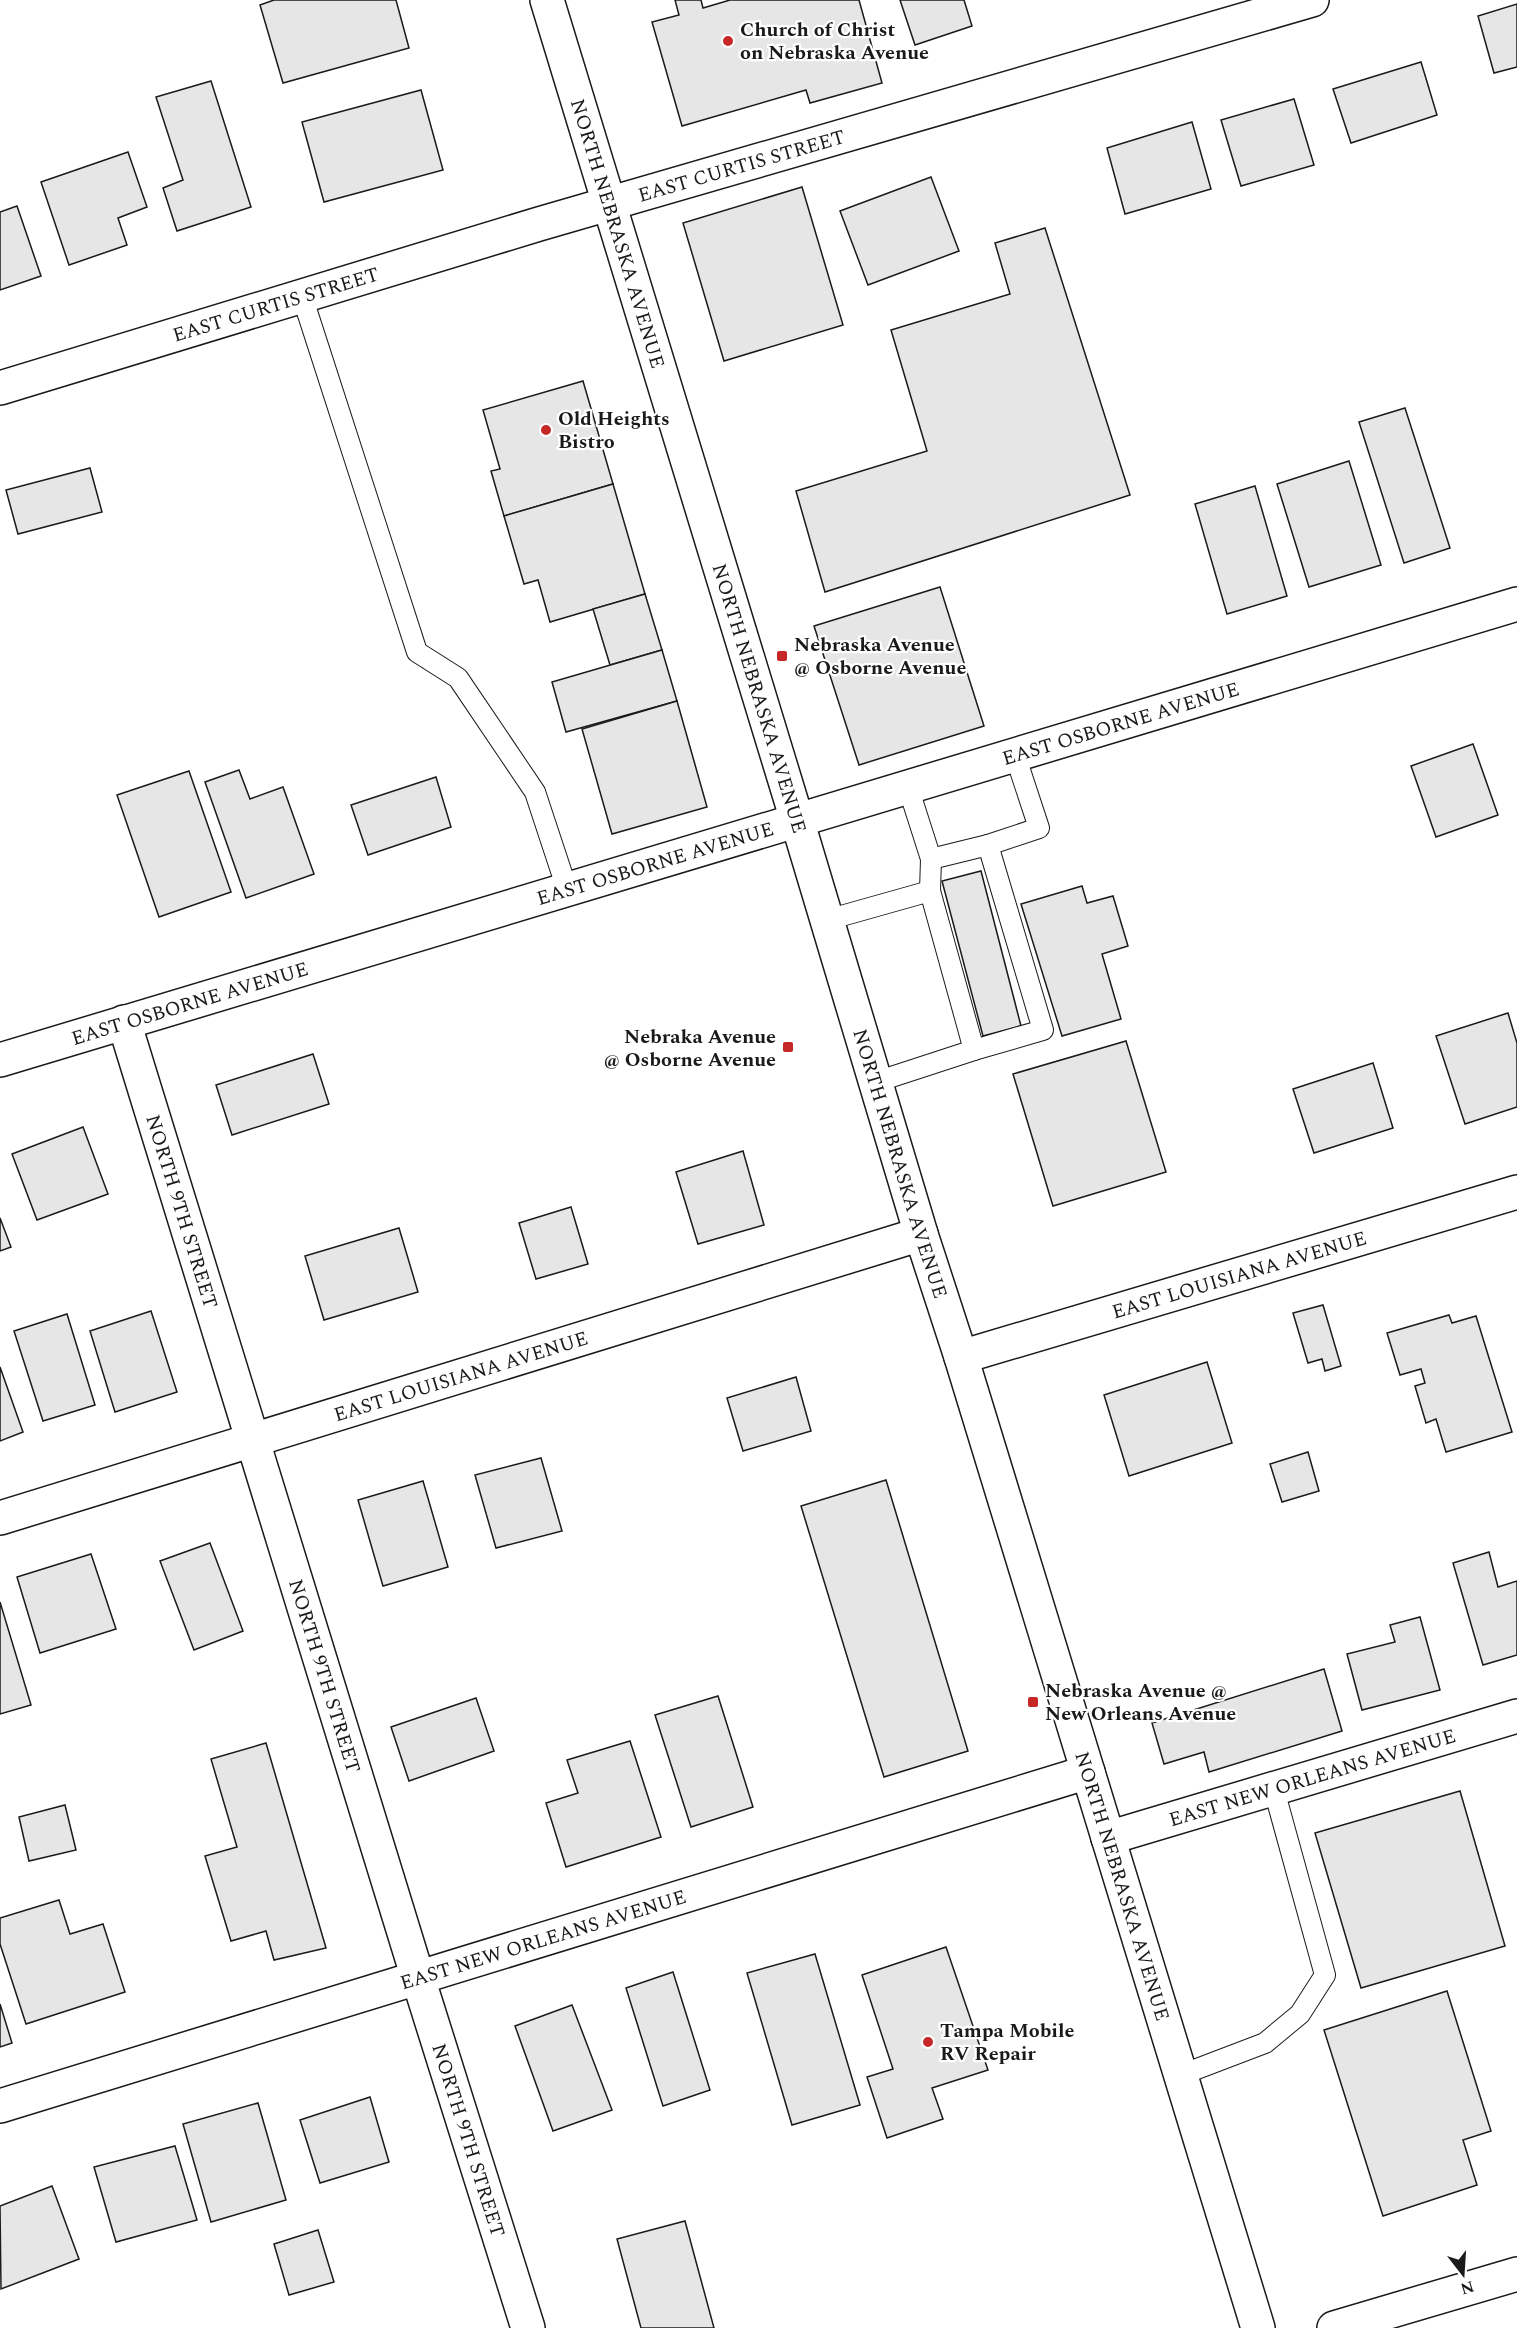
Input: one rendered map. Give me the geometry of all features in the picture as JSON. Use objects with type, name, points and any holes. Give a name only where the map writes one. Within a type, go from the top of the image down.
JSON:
[{"type":"street","name":"NORTH NEBRASKA AVENUE","points":[[547,0],[921,1234],[1258,2328]]},
{"type":"street","name":"EAST CURTIS STREET","points":[[0,388],[608,203],[1312,0]]},
{"type":"street","name":"EAST OSBORNE AVENUE","points":[[0,1060],[1517,604]]},
{"type":"street","name":"NORTH 9TH STREET","points":[[124,1022],[528,2328]]},
{"type":"street","name":"EAST LOUISIANA AVENUE","points":[[961,1358],[1517,1192]]},
{"type":"street","name":"EAST LOUISIANA AVENUE","points":[[0,1518],[921,1234]]},
{"type":"street","name":"EAST NEW ORLEANS AVENUE","points":[[1108,1838],[1517,1716]]},
{"type":"street","name":"EAST NEW ORLEANS AVENUE","points":[[0,2106],[1088,1772]]},
{"type":"street","points":[[1334,2328],[1517,2274]]},
{"type":"lane","points":[[302,296],[417,652],[458,678],[536,792],[567,889]]},
{"type":"lane","points":[[931,859],[988,845],[1039,828],[1015,754]]},
{"type":"lane","points":[[908,787],[931,859],[930,891],[949,934],[965,995],[974,1050]]},
{"type":"lane","points":[[876,1082],[1043,1030],[1018,979],[1001,918],[988,845]]},
{"type":"lane","points":[[827,920],[930,891]]},
{"type":"lane","points":[[1180,2075],[1266,2043],[1300,2014],[1325,1975],[1274,1790]]},
{"type":"building","points":[[274,0],[396,0],[409,48],[283,83],[260,5]]},
{"type":"building","points":[[675,0],[701,0],[703,8],[730,0],[859,0],[882,83],[810,103],[806,90],[682,126],[652,22],[679,15]]},
{"type":"building","points":[[900,0],[964,0],[972,26],[915,45]]},
{"type":"building","points":[[1517,4],[1517,67],[1494,73],[1478,16]]},
{"type":"building","points":[[1421,62],[1437,115],[1351,143],[1333,89]]},
{"type":"building","points":[[211,81],[251,207],[177,231],[163,188],[183,180],[156,97]]},
{"type":"building","points":[[421,90],[443,170],[324,202],[302,122]]},
{"type":"building","points":[[1294,99],[1314,165],[1241,186],[1221,120]]},
{"type":"building","points":[[1192,122],[1211,189],[1125,214],[1107,148]]},
{"type":"building","points":[[128,152],[147,207],[118,218],[127,245],[69,265],[41,182]]},
{"type":"building","points":[[931,177],[959,251],[868,285],[840,211]]},
{"type":"building","points":[[802,187],[843,325],[724,361],[683,223]]},
{"type":"building","points":[[17,206],[41,276],[0,290],[0,212]]},
{"type":"building","points":[[1045,228],[1130,495],[825,592],[796,491],[927,451],[891,330],[1010,294],[995,243]]},
{"type":"building","points":[[583,381],[613,484],[504,516],[491,471],[500,469],[483,410]]},
{"type":"building","points":[[1405,408],[1450,548],[1404,563],[1359,422]]},
{"type":"building","points":[[1349,461],[1381,565],[1309,587],[1277,484]]},
{"type":"building","points":[[90,468],[102,512],[18,534],[6,490]]},
{"type":"building","points":[[613,484],[645,594],[550,622],[538,580],[524,584],[504,516]]},
{"type":"building","points":[[1255,486],[1287,596],[1227,614],[1195,504]]},
{"type":"building","points":[[940,587],[984,726],[859,765],[814,626]]},
{"type":"building","points":[[645,594],[662,650],[610,665],[593,609]]},
{"type":"building","points":[[662,650],[677,701],[566,732],[552,682]]},
{"type":"building","points":[[677,701],[707,807],[612,834],[582,729]]},
{"type":"building","points":[[1473,744],[1498,815],[1436,837],[1411,766]]},
{"type":"building","points":[[239,770],[250,799],[283,787],[314,874],[246,898],[205,782]]},
{"type":"building","points":[[189,771],[231,892],[159,917],[117,795]]},
{"type":"building","points":[[436,777],[451,827],[368,855],[351,805]]},
{"type":"building","points":[[981,871],[1021,1026],[983,1036],[942,881]]},
{"type":"building","points":[[1082,886],[1087,903],[1113,896],[1128,946],[1102,954],[1121,1019],[1062,1036],[1021,904]]},
{"type":"building","points":[[1508,1013],[1517,1043],[1517,1107],[1465,1124],[1436,1036]]},
{"type":"building","points":[[1126,1041],[1166,1172],[1053,1206],[1013,1074]]},
{"type":"building","points":[[313,1054],[329,1104],[232,1135],[216,1085]]},
{"type":"building","points":[[1373,1063],[1393,1128],[1314,1153],[1293,1089]]},
{"type":"building","points":[[83,1127],[108,1194],[37,1220],[12,1154]]},
{"type":"building","points":[[743,1151],[764,1225],[698,1244],[676,1172]]},
{"type":"building","points":[[571,1207],[588,1264],[536,1279],[519,1223]]},
{"type":"building","points":[[0,1218],[11,1247],[0,1251]]},
{"type":"building","points":[[399,1228],[418,1292],[324,1320],[305,1256]]},
{"type":"building","points":[[1323,1305],[1341,1366],[1325,1371],[1322,1359],[1308,1363],[1293,1313]]},
{"type":"building","points":[[151,1311],[177,1392],[115,1412],[90,1331]]},
{"type":"building","points":[[67,1314],[95,1405],[43,1421],[14,1331]]},
{"type":"building","points":[[1449,1315],[1452,1323],[1476,1316],[1512,1432],[1446,1452],[1436,1419],[1426,1423],[1415,1386],[1425,1383],[1421,1369],[1400,1375],[1387,1333]]},
{"type":"building","points":[[1207,1362],[1232,1443],[1129,1476],[1104,1395]]},
{"type":"building","points":[[0,1367],[23,1432],[0,1441]]},
{"type":"building","points":[[796,1377],[811,1431],[743,1451],[727,1398]]},
{"type":"building","points":[[1308,1452],[1319,1491],[1282,1502],[1270,1464]]},
{"type":"building","points":[[541,1458],[562,1531],[496,1548],[475,1475]]},
{"type":"building","points":[[886,1480],[968,1751],[884,1777],[801,1506]]},
{"type":"building","points":[[423,1481],[448,1567],[383,1586],[358,1500]]},
{"type":"building","points":[[210,1543],[243,1631],[194,1650],[160,1561]]},
{"type":"building","points":[[1489,1552],[1498,1587],[1517,1581],[1517,1655],[1483,1665],[1453,1563]]},
{"type":"building","points":[[91,1554],[116,1629],[40,1653],[17,1577]]},
{"type":"building","points":[[0,1602],[31,1705],[0,1714]]},
{"type":"building","points":[[1420,1617],[1440,1690],[1362,1710],[1347,1654],[1395,1642],[1390,1625]]},
{"type":"building","points":[[1324,1669],[1342,1731],[1209,1772],[1204,1752],[1164,1764],[1152,1723]]},
{"type":"building","points":[[718,1696],[753,1807],[691,1827],[655,1715]]},
{"type":"building","points":[[476,1698],[494,1751],[409,1781],[391,1727]]},
{"type":"building","points":[[630,1741],[661,1837],[566,1867],[546,1803],[578,1793],[567,1760]]},
{"type":"building","points":[[266,1743],[326,1948],[274,1960],[266,1931],[231,1941],[205,1856],[237,1847],[211,1759]]},
{"type":"building","points":[[1460,1791],[1505,1946],[1361,1988],[1315,1833]]},
{"type":"building","points":[[65,1805],[76,1850],[29,1861],[19,1817]]},
{"type":"building","points":[[59,1900],[70,1934],[103,1924],[125,1992],[26,2024],[0,1944],[0,1918]]},
{"type":"building","points":[[946,1947],[988,2070],[932,2088],[943,2119],[887,2138],[867,2077],[893,2069],[862,1975]]},
{"type":"building","points":[[815,1954],[860,2105],[792,2125],[747,1973]]},
{"type":"building","points":[[673,1972],[710,2090],[663,2106],[626,1988]]},
{"type":"building","points":[[1447,1991],[1491,2131],[1463,2140],[1477,2185],[1383,2216],[1324,2030]]},
{"type":"building","points":[[0,2004],[12,2043],[0,2047]]},
{"type":"building","points":[[572,2005],[612,2110],[553,2131],[515,2026]]},
{"type":"building","points":[[370,2097],[389,2162],[320,2183],[300,2120]]},
{"type":"building","points":[[258,2103],[286,2200],[211,2222],[183,2124]]},
{"type":"building","points":[[175,2146],[197,2220],[116,2242],[94,2167]]},
{"type":"building","points":[[52,2186],[79,2259],[1,2289],[0,2206]]},
{"type":"building","points":[[685,2221],[714,2328],[641,2328],[617,2239]]},
{"type":"building","points":[[318,2230],[334,2282],[289,2295],[274,2244]]},
{"type":"place","name":"Church of Christ on Nebraska Avenue","points":[[728,41]]},
{"type":"place","name":"Old Heights Bistro","points":[[546,430]]},
{"type":"place","name":"Nebraska Avenue @ Osborne Avenue","points":[[782,656]]},
{"type":"place","name":"Nebraka Avenue @ Osborne Avenue","points":[[788,1047]]},
{"type":"place","name":"Nebraska Avenue @ New Orleans Avenue","points":[[1033,1702]]},
{"type":"place","name":"Tampa Mobile RV Repair","points":[[928,2042]]}]
